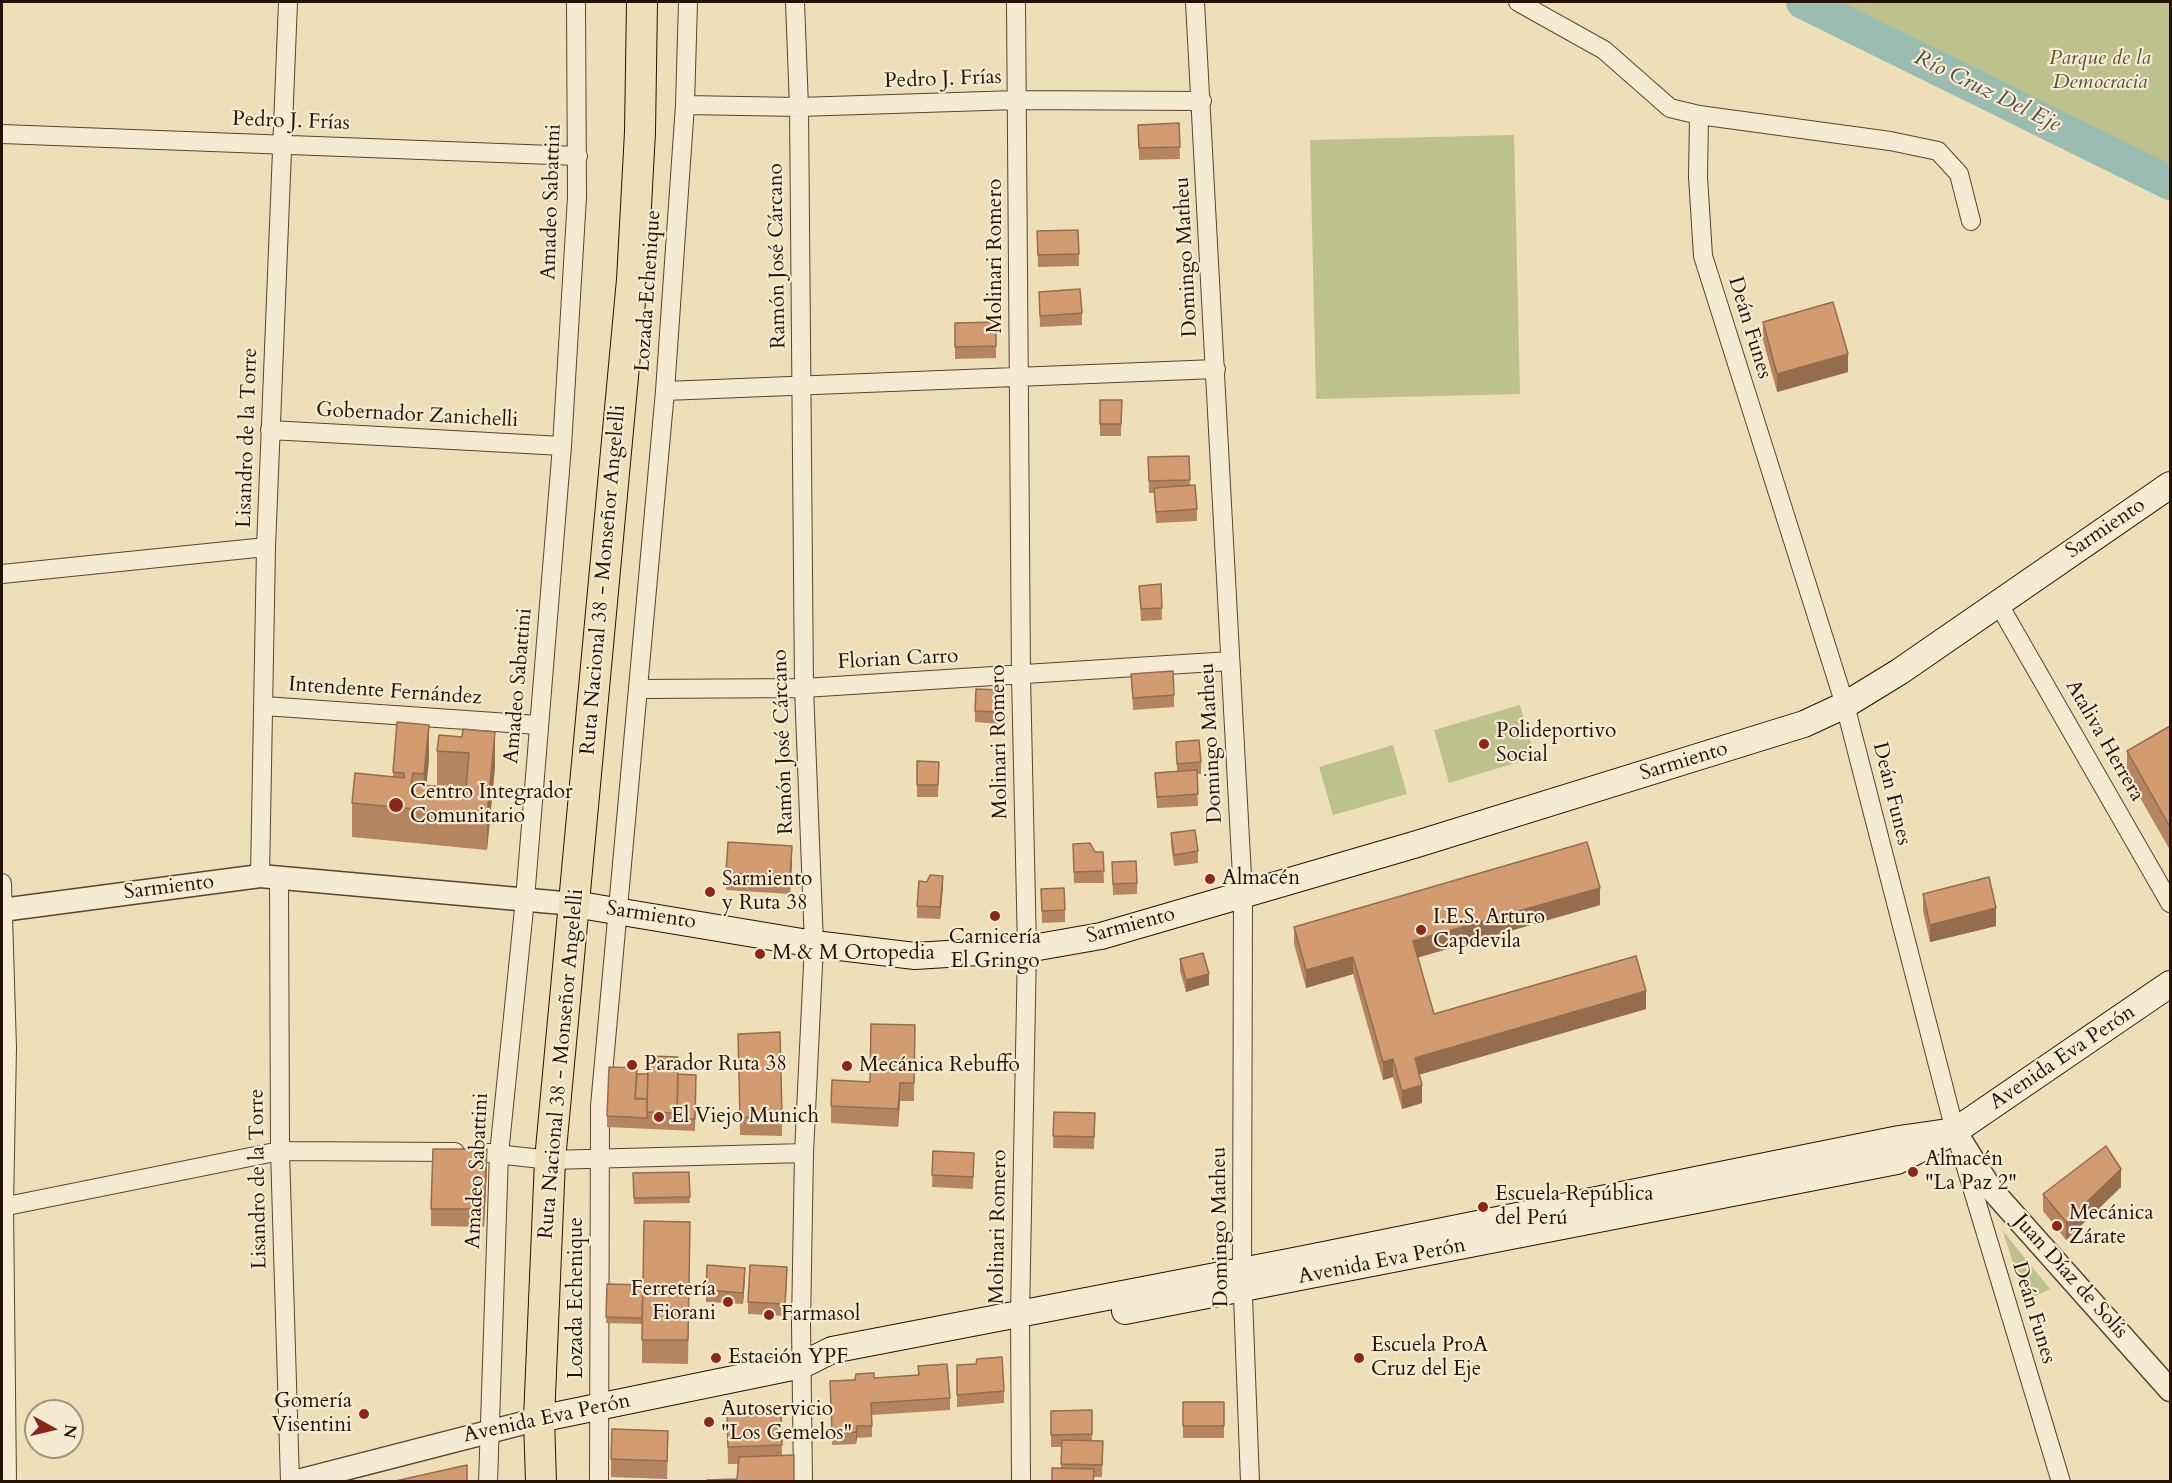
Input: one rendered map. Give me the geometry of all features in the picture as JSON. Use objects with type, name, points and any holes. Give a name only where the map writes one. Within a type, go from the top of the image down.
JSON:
[{"type":"highway","name":"Ruta Nacional 38 - Monseñor Angelelli","points":[[541,1482],[539,1419],[550,1160],[632,280],[640,132],[642,2]]},
{"type":"main road","name":"Sarmiento","points":[[574,904],[814,944],[915,956],[1027,949],[1101,936],[1244,895],[1804,724],[1845,705],[1899,672],[2170,485]]},
{"type":"main road","name":"Avenida Eva Perón","points":[[539,1419],[802,1365],[832,1350],[1020,1322],[1897,1161],[1954,1131],[2170,984]]},
{"type":"street","name":"Lisandro de la Torre","points":[[288,2],[266,547],[264,706],[292,1482]]},
{"type":"street","name":"Amadeo Sabattini","points":[[488,1482],[492,1430],[499,1154],[525,899],[562,446],[578,156],[576,2]]},
{"type":"street","name":"Lozada Echenique","points":[[599,1482],[600,1106],[640,689],[665,391],[685,105],[688,2]]},
{"type":"street","name":"Ramón José Cárcano","points":[[795,2],[799,107],[804,688],[814,944],[804,1153],[803,1482]]},
{"type":"street","name":"Molinari Romero","points":[[1017,2],[1021,675],[1027,949],[1020,1322],[1021,1482]]},
{"type":"street","name":"Domingo Matheu","points":[[1196,2],[1244,895],[1243,1280],[1250,1482]]},
{"type":"street","points":[[1518,2],[1604,50],[1670,108],[1699,116],[1890,141],[1938,151],[1959,174],[1971,221]]},
{"type":"street","name":"Pedro J. Frías","points":[[685,105],[799,107],[1017,100],[1202,101]]},
{"type":"street","name":"Deán Funes","points":[[1699,116],[1698,177],[1703,256],[1845,705],[1954,1131],[2061,1482]]},
{"type":"street","name":"Pedro J. Frías","points":[[2,134],[578,156]]},
{"type":"street","points":[[665,391],[1216,369]]},
{"type":"street","name":"Gobernador Zanichelli","points":[[270,430],[562,446]]},
{"type":"street","points":[[2,574],[266,547]]},
{"type":"street","name":"Ataliva Herrera","points":[[1998,603],[2170,903]]},
{"type":"street","name":"Florian Carro","points":[[640,689],[804,688],[1230,662]]},
{"type":"street","name":"Intendente Fernández","points":[[264,706],[538,724]]},
{"type":"street","name":"Sarmiento","points":[[3,909],[270,876],[574,904]]},
{"type":"street","points":[[2,883],[8,1048],[3,1207],[7,1482]]},
{"type":"street","name":"Juan Díaz de Solís","points":[[1954,1131],[1991,1189],[2170,1390]]},
{"type":"street","points":[[3,1207],[280,1151],[404,1150],[499,1154],[550,1160],[804,1153]]},
{"type":"street","name":"Avenida Eva Perón","points":[[292,1482],[539,1419]]},
{"type":"green space","name":"Parque de la Democracia","points":[[1803,2],[2170,2],[2170,183],[1815,6]]},
{"type":"green space","points":[[1514,135],[1520,394],[1316,399],[1310,140]]},
{"type":"green space","name":"Polideportivo Social","points":[[1520,705],[1535,757],[1449,783],[1434,730]]},
{"type":"green space","points":[[1393,745],[1407,794],[1333,815],[1319,767]]},
{"type":"green space","points":[[2003,1231],[2050,1289],[2025,1301]]},
{"type":"building","points":[[1179,123],[1180,147],[1139,148],[1138,125]]},
{"type":"building","points":[[1078,230],[1079,254],[1038,255],[1037,231]]},
{"type":"building","points":[[1080,289],[1082,313],[1040,316],[1039,292]]},
{"type":"building","points":[[1833,302],[1848,354],[1777,374],[1763,322]]},
{"type":"building","points":[[996,322],[996,346],[955,347],[955,323]]},
{"type":"building","points":[[1100,400],[1122,400],[1121,424],[1100,424]]},
{"type":"building","points":[[1189,456],[1190,480],[1149,481],[1148,457]]},
{"type":"building","points":[[1195,485],[1197,509],[1156,512],[1154,488]]},
{"type":"building","points":[[1161,584],[1162,608],[1141,609],[1139,586]]},
{"type":"building","points":[[1173,671],[1174,695],[1133,698],[1131,674]]},
{"type":"building","points":[[976,689],[1000,690],[998,712],[975,711]]},
{"type":"building","points":[[397,722],[429,725],[424,774],[413,773],[411,784],[466,789],[469,753],[437,751],[439,735],[462,737],[463,729],[495,732],[487,816],[352,803],[355,773],[404,778],[404,773],[393,772]]},
{"type":"building","points":[[2170,726],[2170,827],[2127,751]]},
{"type":"building","points":[[1199,740],[1201,762],[1177,764],[1176,742]]},
{"type":"building","points":[[917,761],[939,762],[938,785],[917,785]]},
{"type":"building","points":[[1197,770],[1198,794],[1157,797],[1155,773]]},
{"type":"building","points":[[1195,830],[1198,851],[1174,855],[1171,833]]},
{"type":"building","points":[[728,842],[792,846],[790,876],[726,873]]},
{"type":"building","points":[[1587,842],[1600,888],[1413,941],[1434,1014],[1636,956],[1646,991],[1415,1058],[1422,1085],[1402,1091],[1393,1059],[1383,1062],[1353,957],[1306,970],[1294,927]]},
{"type":"building","points":[[1090,843],[1095,852],[1103,852],[1104,871],[1074,872],[1073,844]]},
{"type":"building","points":[[1136,861],[1137,883],[1113,884],[1112,862]]},
{"type":"building","points":[[930,875],[943,876],[940,907],[917,906],[919,881],[927,882]]},
{"type":"building","points":[[1989,877],[1996,908],[1930,925],[1923,894]]},
{"type":"building","points":[[1064,888],[1065,910],[1042,911],[1041,889]]},
{"type":"building","points":[[1203,953],[1209,974],[1186,980],[1180,959]]},
{"type":"building","points":[[871,1024],[915,1025],[914,1083],[900,1083],[898,1109],[831,1106],[832,1080],[870,1082]]},
{"type":"building","points":[[780,1032],[782,1118],[740,1117],[738,1034]]},
{"type":"building","points":[[648,1056],[678,1057],[677,1113],[647,1112]]},
{"type":"building","points":[[609,1067],[637,1068],[635,1098],[647,1099],[647,1118],[607,1116]]},
{"type":"building","points":[[637,1074],[648,1074],[647,1099],[635,1099]]},
{"type":"building","points":[[678,1074],[696,1075],[695,1119],[677,1118]]},
{"type":"building","points":[[1054,1112],[1095,1113],[1094,1137],[1053,1136]]},
{"type":"building","points":[[2106,1146],[2121,1169],[2066,1222],[2043,1194]]},
{"type":"building","points":[[433,1149],[487,1149],[484,1209],[431,1209]]},
{"type":"building","points":[[933,1151],[974,1153],[973,1177],[932,1175]]},
{"type":"building","points":[[689,1172],[690,1197],[634,1198],[633,1173]]},
{"type":"building","points":[[644,1221],[690,1222],[688,1340],[642,1340]]},
{"type":"building","points":[[707,1265],[745,1268],[743,1293],[706,1290]]},
{"type":"building","points":[[750,1265],[787,1267],[785,1304],[748,1302]]},
{"type":"building","points":[[607,1284],[643,1285],[642,1318],[606,1317]]},
{"type":"building","points":[[1002,1357],[1004,1391],[957,1395],[957,1365],[976,1364],[977,1359]]},
{"type":"building","points":[[947,1364],[950,1398],[871,1403],[872,1426],[857,1426],[856,1432],[832,1433],[830,1381],[855,1380],[856,1374],[874,1373],[874,1378],[919,1375],[918,1366]]},
{"type":"building","points":[[1183,1402],[1224,1402],[1224,1426],[1183,1426]]},
{"type":"building","points":[[1092,1410],[1092,1434],[1051,1435],[1051,1411]]},
{"type":"building","points":[[781,1411],[782,1445],[728,1447],[727,1413]]},
{"type":"building","points":[[612,1429],[668,1431],[667,1461],[611,1459]]},
{"type":"building","points":[[1062,1440],[1103,1441],[1102,1465],[1061,1464]]},
{"type":"building","points":[[794,1455],[794,1482],[707,1482],[707,1480],[737,1479],[739,1457]]},
{"type":"building","points":[[467,1465],[467,1482],[391,1482]]},
{"type":"building","points":[[1052,1468],[1094,1469],[1093,1482],[1052,1482]]},
{"type":"waterway","name":"Río Cruz Del Eje","points":[[1803,2],[2170,183]]},
{"type":"place","name":"Polideportivo Social","points":[[1484,744]]},
{"type":"place","name":"Centro Integrador Comunitario","points":[[396,805]]},
{"type":"place","name":"Almacén","points":[[1210,879]]},
{"type":"place","name":"Sarmiento y Ruta 38","points":[[710,892]]},
{"type":"place","name":"Carnicería El Gringo","points":[[995,916]]},
{"type":"place","name":"I.E.S. Arturo Capdevila","points":[[1421,930]]},
{"type":"place","name":"M & M Ortopedia","points":[[760,954]]},
{"type":"place","name":"Parador Ruta 38","points":[[632,1065]]},
{"type":"place","name":"Mecánica Rebuffo","points":[[847,1066]]},
{"type":"place","name":"El Viejo Munich","points":[[659,1117]]},
{"type":"place","name":"Almacén \"La Paz 2\"","points":[[1913,1172]]},
{"type":"place","name":"Escuela República del Perú","points":[[1483,1207]]},
{"type":"place","name":"Mecánica Zárate","points":[[2057,1226]]},
{"type":"place","name":"Ferretería Fiorani","points":[[728,1302]]},
{"type":"place","name":"Farmasol","points":[[769,1315]]},
{"type":"place","name":"Estación YPF","points":[[716,1358]]},
{"type":"place","name":"Escuela ProA Cruz del Eje","points":[[1359,1358]]},
{"type":"place","name":"Gomería Visentini","points":[[364,1414]]},
{"type":"place","name":"Autoservicio \"Los Gemelos\"","points":[[709,1422]]}]
